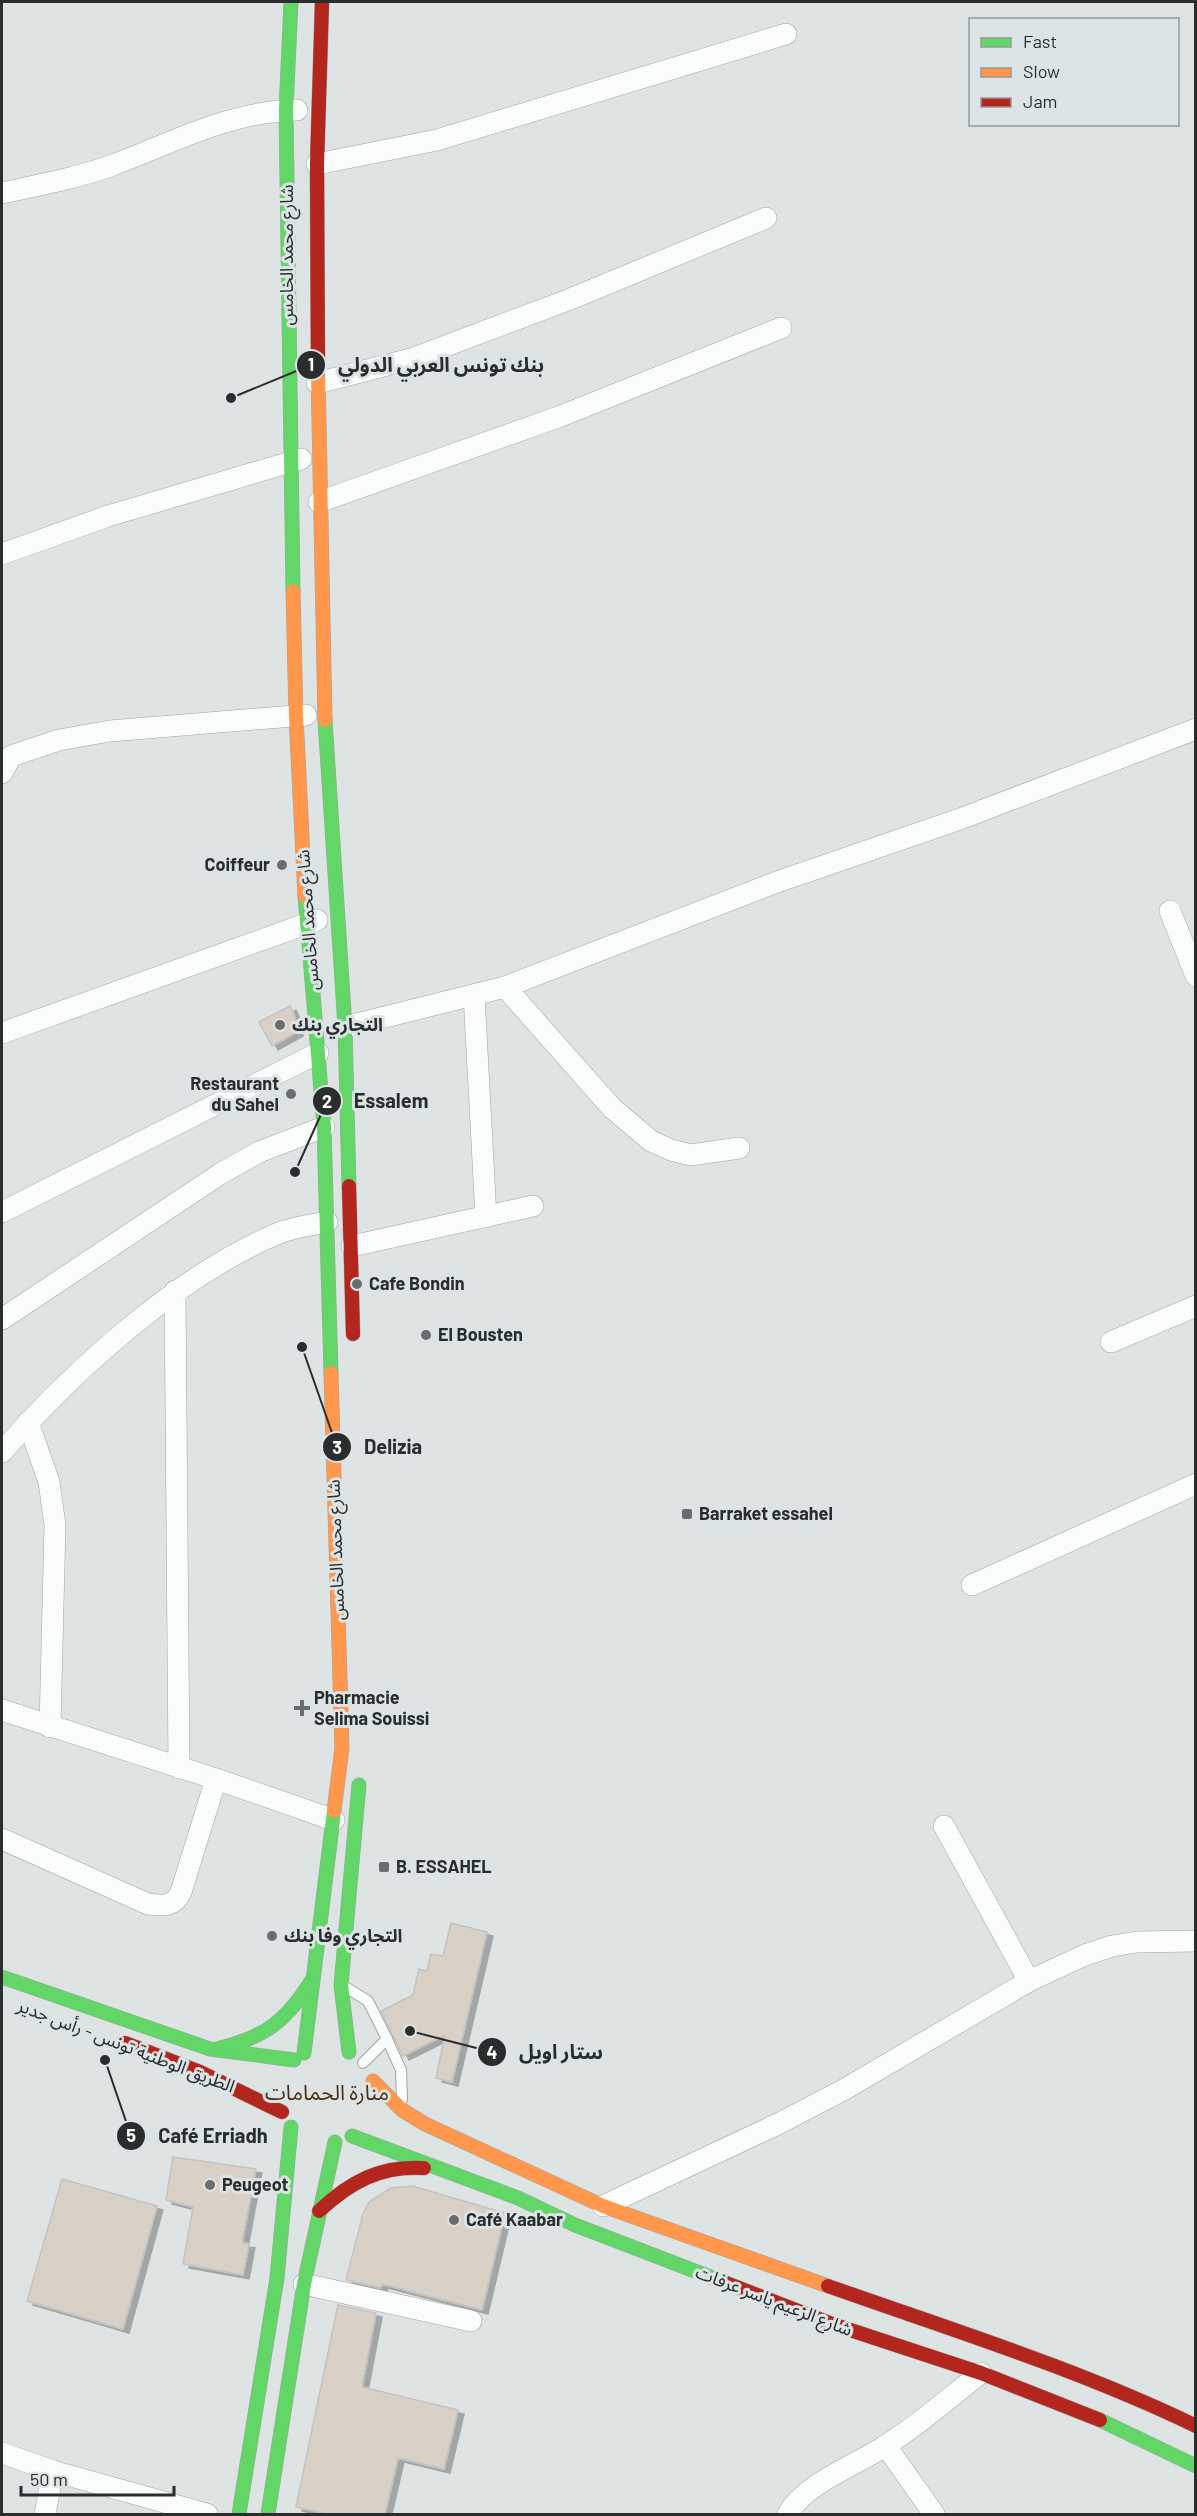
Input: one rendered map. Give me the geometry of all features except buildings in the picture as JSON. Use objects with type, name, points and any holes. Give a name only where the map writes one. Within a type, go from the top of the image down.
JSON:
[{"type":"main road","name":"شارع محمد الخامس","points":[[291,2],[286,110],[296,716],[306,923],[324,1127],[342,1748],[314,1976],[299,2056]]},
{"type":"main road","name":"شارع محمد الخامس","points":[[322,2],[317,164],[318,454],[325,714],[336,915],[345,1027],[353,1351]]},
{"type":"main road","points":[[349,2052],[341,1984],[359,1797],[359,1774]]},
{"type":"main road","points":[[210,2049],[243,2043],[273,2028],[297,2005],[314,1976]]},
{"type":"main road","name":"الطريق الوطنية تونس - رأس جدير","points":[[2,1977],[210,2049],[299,2056]]},
{"type":"main road","name":"الطريق الوطنية تونس - رأس جدير","points":[[110,2038],[200,2072],[282,2112]]},
{"type":"main road","points":[[285,2071],[299,2056],[318,2047]]},
{"type":"main road","points":[[334,2047],[349,2052],[363,2063],[373,2081],[373,2104]]},
{"type":"main road","name":"شارع الزعيم ياسر عرفات","points":[[373,2081],[402,2110],[450,2137],[603,2206],[1090,2379],[1140,2399],[1196,2426]]},
{"type":"main road","points":[[279,2091],[282,2112],[291,2127],[303,2137]]},
{"type":"main road","points":[[319,2142],[335,2142],[352,2136],[364,2126]]},
{"type":"main road","points":[[239,2514],[277,2278],[291,2127]]},
{"type":"main road","name":"شارع الزعيم ياسر عرفات","points":[[352,2136],[518,2198],[576,2225],[832,2324],[981,2373],[1099,2420],[1196,2466]]},
{"type":"main road","points":[[268,2514],[304,2284],[335,2142]]},
{"type":"main road","points":[[319,2211],[345,2186],[378,2171],[413,2167],[449,2172]]},
{"type":"street","points":[[317,164],[437,140],[786,34]]},
{"type":"street","points":[[2,193],[111,166],[221,122],[265,112],[319,110]]},
{"type":"street","points":[[317,383],[411,359],[568,300],[766,218]]},
{"type":"street","points":[[320,502],[561,416],[781,328]]},
{"type":"street","points":[[2,554],[108,516],[318,454]]},
{"type":"street","points":[[5,762],[59,740],[111,731],[325,714]]},
{"type":"street","points":[[345,1027],[505,987],[777,882],[960,819],[1196,729]]},
{"type":"street","points":[[1170,912],[1196,976]]},
{"type":"street","points":[[2,1033],[306,923],[336,915]]},
{"type":"street","points":[[505,987],[612,1107],[651,1141],[671,1150],[691,1155],[739,1148]]},
{"type":"street","points":[[474,995],[486,1217]]},
{"type":"street","points":[[2,1212],[318,1053]]},
{"type":"street","points":[[2,1319],[220,1174],[259,1152],[324,1127]]},
{"type":"street","points":[[352,1246],[533,1206]]},
{"type":"street","points":[[2,1452],[28,1422],[101,1354],[175,1291],[240,1251],[281,1232],[327,1222]]},
{"type":"street","points":[[175,1291],[179,1768]]},
{"type":"street","points":[[1111,1342],[1196,1306]]},
{"type":"street","points":[[28,1422],[49,1482],[55,1525],[50,1727]]},
{"type":"street","points":[[972,1585],[1196,1484]]},
{"type":"street","points":[[2,1710],[216,1779],[334,1820]]},
{"type":"street","points":[[2,1839],[148,1904],[166,1906],[177,1900],[181,1892],[216,1779]]},
{"type":"street","points":[[944,1826],[1029,1981]]},
{"type":"street","points":[[603,2206],[780,2123],[836,2094],[1029,1981],[1112,1946],[1137,1942],[1196,1941]]},
{"type":"street","points":[[304,2284],[471,2321]]},
{"type":"street","points":[[788,2514],[793,2504],[826,2481],[886,2446],[981,2373]]},
{"type":"street","points":[[886,2446],[934,2514]]},
{"type":"street","points":[[2,2453],[53,2471],[207,2514]]},
{"type":"street","points":[[45,2514],[53,2471]]},
{"type":"lane","points":[[341,1984],[368,2001],[387,2039],[401,2070],[402,2110]]},
{"type":"lane","points":[[363,2063],[387,2039]]},
{"type":"traffic: fast","points":[[291,2],[286,110],[293,591]]},
{"type":"traffic: fast","points":[[325,720],[345,1027],[349,1186]]},
{"type":"traffic: fast","points":[[305,896],[324,1127],[331,1373]]},
{"type":"traffic: fast","points":[[349,2052],[341,1985],[359,1785]]},
{"type":"traffic: fast","points":[[304,2053],[334,1811]]},
{"type":"traffic: fast","points":[[2,1977],[210,2049],[294,2060]]},
{"type":"traffic: fast","points":[[220,2048],[236,2044],[274,2025],[294,2006],[312,1980]]},
{"type":"traffic: fast","points":[[239,2514],[277,2278],[291,2127]]},
{"type":"traffic: fast","points":[[352,2136],[518,2198],[575,2225],[726,2283]]},
{"type":"traffic: fast","points":[[268,2514],[304,2284],[335,2142]]},
{"type":"traffic: fast","points":[[1100,2420],[1196,2466]]},
{"type":"traffic: slow","points":[[318,371],[325,720]]},
{"type":"traffic: slow","points":[[293,591],[296,716],[305,896]]},
{"type":"traffic: slow","points":[[331,1373],[342,1748],[334,1811]]},
{"type":"traffic: slow","points":[[373,2081],[402,2110],[425,2124],[603,2206],[828,2286]]},
{"type":"traffic: jam","points":[[318,371],[317,164],[322,2]]},
{"type":"traffic: jam","points":[[349,1186],[353,1334]]},
{"type":"traffic: jam","points":[[125,2043],[200,2072],[282,2112]]},
{"type":"traffic: jam","points":[[319,2211],[342,2192],[367,2178],[394,2169],[424,2168]]},
{"type":"traffic: jam","points":[[726,2283],[832,2324],[981,2373],[1100,2420]]},
{"type":"traffic: jam","points":[[828,2286],[1060,2368],[1196,2426]]},
{"type":"place","name":"بنك تونس العربي الدولي","points":[[231,398]]},
{"type":"place","name":"Coiffeur","points":[[282,865]]},
{"type":"place","name":"التجاري بنك","points":[[280,1025]]},
{"type":"place","name":"Restaurant du Sahel","points":[[291,1094]]},
{"type":"place","name":"Essalem","points":[[295,1172]]},
{"type":"place","name":"Cafe Bondin","points":[[357,1284]]},
{"type":"place","name":"El Bousten","points":[[426,1335]]},
{"type":"place","name":"Delizia","points":[[302,1347]]},
{"type":"place","name":"Barraket essahel","points":[[687,1514]]},
{"type":"place","name":"Pharmacie Selima Souissi","points":[[302,1708]]},
{"type":"place","name":"B. ESSAHEL","points":[[384,1867]]},
{"type":"place","name":"التجاري وفا بنك","points":[[272,1936]]},
{"type":"place","name":"ستار اويل","points":[[410,2031]]},
{"type":"place","name":"Café Erriadh","points":[[105,2060]]},
{"type":"place","name":"Peugeot","points":[[210,2185]]},
{"type":"place","name":"Café Kaabar","points":[[454,2220]]},
{"type":"district","name":"منارة الحمامات","points":[[327,2093]]}]
